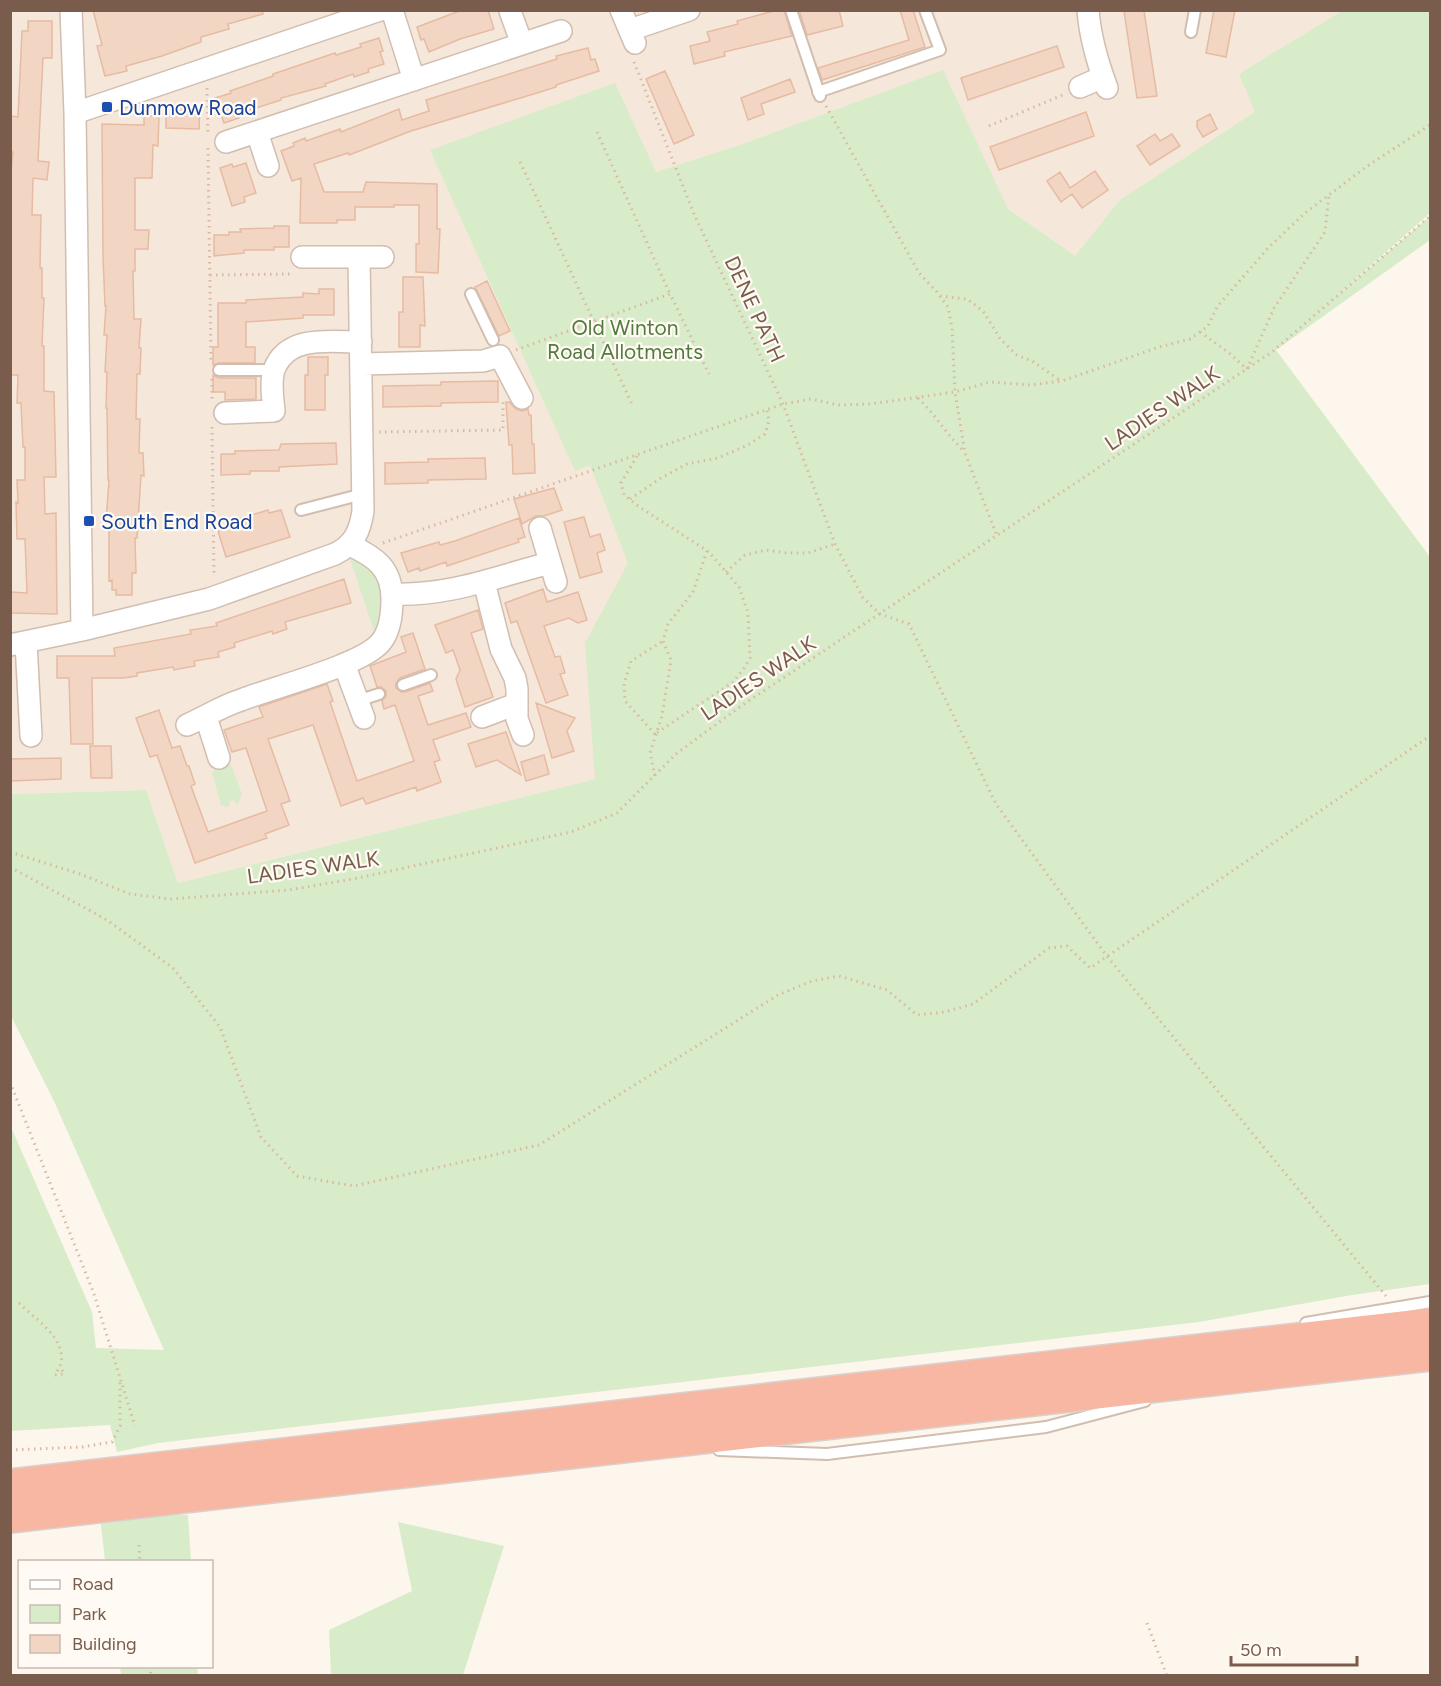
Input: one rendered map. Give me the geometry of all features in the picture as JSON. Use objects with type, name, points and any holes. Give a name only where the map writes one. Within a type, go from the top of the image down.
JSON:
[{"type":"highway","points":[[10,1486],[1431,1325]]},
{"type":"highway","points":[[10,1516],[1431,1354]]},
{"type":"street","points":[[71,10],[75,113],[82,630]]},
{"type":"street","points":[[75,113],[380,10]]},
{"type":"street","points":[[392,10],[414,80]]},
{"type":"street","points":[[621,10],[632,43],[689,10]]},
{"type":"street","points":[[1080,87],[1105,82],[1088,10]]},
{"type":"street","points":[[510,11],[522,44]]},
{"type":"street","points":[[226,142],[561,32]]},
{"type":"street","points":[[257,132],[268,166]]},
{"type":"street","points":[[356,547],[355,538],[362,522],[363,494],[359,257]]},
{"type":"street","points":[[299,265],[359,257],[383,257]]},
{"type":"street","points":[[216,412],[274,411],[274,370],[285,353],[296,345],[311,342],[360,342]]},
{"type":"street","points":[[361,364],[483,361],[496,348],[522,398]]},
{"type":"street","points":[[392,594],[443,592],[484,582],[553,572],[540,528]]},
{"type":"street","points":[[31,736],[18,644],[215,597],[356,547],[372,555],[384,569],[392,594],[389,627],[381,642],[365,655],[344,664],[238,700],[196,721],[219,758]]},
{"type":"street","points":[[484,582],[501,649],[515,678],[517,719],[523,735]]},
{"type":"street","points":[[344,664],[361,709]]},
{"type":"street","points":[[483,717],[516,704]]},
{"type":"lane","points":[[791,10],[819,94],[940,50],[925,10]]},
{"type":"lane","points":[[1191,32],[1195,10]]},
{"type":"lane","points":[[471,294],[496,348]]},
{"type":"lane","points":[[219,370],[274,370]]},
{"type":"lane","points":[[301,510],[363,494]]},
{"type":"lane","points":[[403,685],[431,675]]},
{"type":"lane","points":[[361,709],[379,693]]},
{"type":"lane","points":[[1292,1326],[1431,1302]]},
{"type":"lane","points":[[1166,1355],[1258,1333]]},
{"type":"lane","points":[[622,1446],[827,1454],[1046,1426],[1247,1375]]},
{"type":"path","name":"DENE PATH","points":[[632,43],[694,214],[783,404],[835,544],[863,598],[880,614]]},
{"type":"path","points":[[207,69],[210,274],[216,412],[215,597]]},
{"type":"path","points":[[989,126],[1080,87]]},
{"type":"path","points":[[819,94],[920,273],[948,307],[952,328],[955,392],[965,453],[997,536]]},
{"type":"path","points":[[356,547],[783,404],[811,399],[838,405],[870,404],[955,392],[990,382],[1030,385],[1062,381],[1159,347],[1190,339],[1208,326],[1217,307],[1268,248],[1305,213],[1366,167],[1431,125]]},
{"type":"path","points":[[597,132],[709,374]]},
{"type":"path","points":[[520,162],[632,404]]},
{"type":"path","points":[[1200,332],[1228,352],[1246,369],[1274,308],[1324,232],[1329,195]]},
{"type":"path","name":"LADIES WALK","points":[[10,852],[80,874],[130,894],[171,899],[290,890],[353,879],[571,832],[617,813],[676,754],[741,706],[1272,352],[1431,216]]},
{"type":"path","points":[[210,274],[299,265]]},
{"type":"path","points":[[496,348],[593,322],[670,294]]},
{"type":"path","points":[[940,296],[968,299],[983,311],[1001,340],[1017,355],[1032,361],[1062,381]]},
{"type":"path","points":[[917,397],[965,453]]},
{"type":"path","points":[[362,432],[503,430],[502,398],[522,398]]},
{"type":"path","points":[[630,499],[687,464],[718,458],[748,445],[765,434],[769,421],[767,410]]},
{"type":"path","points":[[638,454],[621,483],[624,495],[707,550],[739,587],[748,613],[750,658],[733,682],[655,734]]},
{"type":"path","points":[[726,572],[745,555],[766,550],[788,553],[808,552],[835,544]]},
{"type":"path","points":[[655,776],[650,753],[662,716],[671,660],[663,641],[668,624],[693,592],[707,550]]},
{"type":"path","points":[[880,614],[909,624],[996,804],[1106,955],[1378,1286],[1393,1308]]},
{"type":"path","points":[[655,734],[625,701],[624,684],[631,661],[663,641]]},
{"type":"path","points":[[10,867],[107,920],[173,968],[220,1027],[261,1137],[297,1176],[354,1186],[539,1145],[778,995],[812,981],[839,976],[863,982],[887,990],[917,1015],[944,1012],[973,1004],[1049,948],[1068,946],[1090,968],[1431,736]]},
{"type":"path","points":[[10,1082],[94,1294],[135,1426]]},
{"type":"path","points":[[19,1303],[54,1336],[60,1347],[60,1366]]},
{"type":"path","points":[[10,1450],[82,1447],[112,1442],[120,1426],[120,1377]]},
{"type":"path","points":[[139,1545],[140,1560]]},
{"type":"path","points":[[1147,1623],[1167,1676]]},
{"type":"shaded area","points":[[10,11],[1430,11],[1430,213],[595,779],[178,883],[146,790],[11,794]]},
{"type":"green space","name":"Old Winton Road Allotments","points":[[1342,11],[1430,11],[1430,213],[1335,297],[1430,216],[1430,240],[1276,350],[1430,557],[1430,1284],[1352,1295],[1199,1322],[158,1443],[117,1452],[110,1425],[11,1431],[11,1127],[92,1312],[96,1348],[164,1350],[54,1101],[11,1016],[11,794],[146,790],[178,883],[595,779],[585,643],[628,563],[590,465],[575,471],[430,150],[615,83],[656,172],[743,144],[943,70],[1008,209],[1075,256],[1120,200],[1255,112],[1239,74]]},
{"type":"green space","points":[[350,559],[360,559],[378,577],[384,599],[376,637]]},
{"type":"green space","points":[[226,763],[231,765],[242,794],[238,803],[236,804],[234,800],[229,802],[230,806],[227,807],[221,805],[212,773],[217,766]]},
{"type":"green space","points":[[188,1515],[191,1560],[105,1560],[100,1516]]},
{"type":"green space","points":[[398,1522],[504,1546],[463,1675],[331,1675],[329,1630],[412,1591]]},
{"type":"green space","points":[[120,1668],[197,1668],[198,1675],[121,1675]]},
{"type":"building","points":[[93,10],[262,10],[263,14],[228,24],[229,29],[201,37],[201,42],[126,66],[127,71],[105,76],[97,46],[102,45]]},
{"type":"building","points":[[462,10],[488,10],[494,29],[460,39],[429,52],[424,39],[421,40],[417,27]]},
{"type":"building","points":[[777,10],[784,10],[792,36],[724,52],[725,56],[694,64],[690,46],[710,41],[707,32]]},
{"type":"building","points":[[799,10],[839,10],[843,26],[807,35]]},
{"type":"building","points":[[900,10],[913,10],[925,47],[822,80],[818,68],[909,40]]},
{"type":"building","points":[[1214,10],[1235,10],[1226,57],[1206,53]]},
{"type":"building","points":[[1124,11],[1144,11],[1157,96],[1137,98]]},
{"type":"building","points":[[28,21],[52,21],[52,58],[43,58],[38,161],[49,162],[47,180],[33,178],[32,215],[41,215],[40,268],[42,268],[42,298],[44,298],[42,346],[44,346],[44,391],[54,392],[56,477],[44,477],[45,514],[56,513],[57,614],[10,613],[10,592],[27,593],[25,539],[17,539],[16,502],[18,503],[17,480],[25,480],[25,447],[23,447],[21,403],[17,403],[18,375],[10,375],[10,180],[13,152],[10,152],[10,138],[11,116],[18,117],[22,31],[28,31]]},
{"type":"building","points":[[379,38],[384,64],[354,77],[353,74],[325,84],[326,86],[281,98],[281,100],[238,115],[239,118],[224,123],[215,98],[273,76],[273,74],[335,53],[336,55],[361,47],[360,44]]},
{"type":"building","points":[[1057,46],[1064,67],[968,100],[961,78]]},
{"type":"building","points":[[588,48],[591,60],[595,59],[599,71],[556,85],[556,87],[411,131],[349,155],[348,153],[314,164],[324,192],[363,192],[366,182],[437,184],[437,229],[440,229],[438,273],[416,272],[419,205],[355,207],[355,220],[337,220],[337,223],[300,223],[301,178],[292,181],[281,151],[294,146],[293,143],[340,129],[341,132],[399,109],[402,120],[429,111],[426,100],[557,59],[556,56]]},
{"type":"building","points":[[665,71],[694,135],[674,144],[646,79]]},
{"type":"building","points":[[790,79],[795,92],[761,104],[764,114],[748,120],[741,98]]},
{"type":"building","points":[[166,106],[200,107],[199,129],[166,128]]},
{"type":"building","points":[[1086,112],[1094,136],[999,170],[990,147]]},
{"type":"building","points":[[1210,114],[1217,129],[1203,137],[1197,127],[1197,121]]},
{"type":"building","points":[[144,116],[159,116],[158,146],[153,145],[152,178],[135,178],[135,230],[149,230],[148,249],[135,249],[135,271],[133,271],[134,319],[141,319],[136,419],[140,419],[139,453],[143,453],[144,476],[141,475],[137,538],[135,538],[136,573],[132,573],[132,595],[116,595],[116,590],[112,590],[112,580],[109,581],[109,521],[106,521],[109,480],[107,372],[105,372],[107,335],[104,335],[106,306],[103,256],[102,124],[144,125]]},
{"type":"building","points":[[1155,134],[1160,141],[1172,134],[1180,146],[1150,165],[1137,146]]},
{"type":"building","points":[[246,163],[256,193],[244,197],[245,202],[232,206],[220,168]]},
{"type":"building","points":[[1095,171],[1108,190],[1082,208],[1072,194],[1061,202],[1047,181],[1060,172],[1070,188]]},
{"type":"building","points":[[274,226],[289,226],[289,247],[274,247],[274,250],[244,250],[244,253],[214,256],[214,235],[229,235],[229,232],[241,232],[240,229],[274,228]]},
{"type":"building","points":[[403,277],[423,277],[425,326],[420,325],[420,347],[399,347],[399,312],[403,312]]},
{"type":"building","points":[[487,281],[510,331],[499,336],[475,287]]},
{"type":"building","points":[[319,289],[334,289],[334,315],[303,315],[303,318],[246,322],[246,347],[255,347],[255,363],[213,365],[213,347],[218,347],[218,303],[246,303],[246,300],[303,297],[303,293],[319,294]]},
{"type":"building","points":[[308,357],[328,357],[328,375],[325,375],[325,410],[305,410],[305,375],[308,375]]},
{"type":"building","points":[[213,375],[219,378],[256,378],[256,399],[225,400],[225,392],[213,392]]},
{"type":"building","points":[[498,381],[498,402],[383,407],[383,386]]},
{"type":"building","points":[[506,402],[522,411],[528,409],[531,415],[535,473],[513,474],[512,445],[509,445]]},
{"type":"building","points":[[336,443],[337,464],[279,467],[279,471],[250,471],[250,474],[221,475],[221,454],[235,454],[235,451],[279,450],[281,444]]},
{"type":"building","points":[[485,458],[486,479],[428,480],[428,483],[385,484],[385,463],[428,462],[428,459]]},
{"type":"building","points":[[554,488],[562,510],[536,516],[522,524],[514,499]]},
{"type":"building","points":[[268,510],[269,513],[281,510],[290,537],[226,557],[218,531],[230,528],[228,522]]},
{"type":"building","points":[[584,517],[590,537],[600,534],[605,550],[597,553],[602,572],[580,578],[564,522]]},
{"type":"building","points":[[519,518],[525,537],[518,539],[519,542],[447,566],[446,562],[420,571],[419,568],[408,572],[401,553],[439,542],[440,545],[455,541]]},
{"type":"building","points":[[344,579],[351,603],[285,622],[287,629],[273,634],[272,631],[234,643],[235,647],[218,652],[219,657],[194,661],[195,666],[174,670],[173,667],[137,673],[137,676],[123,678],[92,678],[93,744],[71,744],[69,678],[57,678],[57,656],[115,656],[114,648],[191,634],[190,630],[217,626],[216,623]]},
{"type":"building","points":[[543,589],[547,602],[578,592],[587,620],[578,623],[569,618],[544,626],[555,657],[560,656],[565,673],[560,674],[568,695],[546,703],[517,621],[511,623],[505,603]]},
{"type":"building","points":[[478,610],[483,629],[471,633],[493,697],[465,707],[456,679],[460,670],[453,650],[446,653],[435,625]]},
{"type":"building","points":[[413,633],[425,669],[400,678],[396,683],[396,688],[405,692],[430,683],[433,691],[418,696],[428,725],[466,713],[471,727],[433,740],[440,760],[434,762],[441,782],[417,791],[416,787],[366,804],[363,798],[341,806],[313,725],[268,739],[290,801],[281,804],[289,825],[265,834],[267,838],[195,863],[157,755],[150,757],[136,718],[159,710],[172,748],[180,746],[187,766],[189,766],[195,784],[191,786],[208,832],[267,811],[246,748],[232,752],[224,730],[263,717],[259,707],[327,684],[333,701],[330,702],[357,781],[414,761],[395,705],[384,709],[382,701],[386,696],[386,691],[377,687],[370,666],[406,652],[401,637]]},
{"type":"building","points":[[536,703],[575,718],[567,731],[574,751],[552,758]]},
{"type":"building","points":[[506,732],[521,775],[497,760],[476,767],[468,744]]},
{"type":"building","points":[[90,746],[111,746],[112,778],[91,778]]},
{"type":"building","points":[[544,755],[549,774],[526,781],[521,762]]},
{"type":"building","points":[[61,758],[61,779],[10,781],[10,759]]},
{"type":"place","name":"Dunmow Road","points":[[107,107]]},
{"type":"place","name":"South End Road","points":[[89,521]]}]
